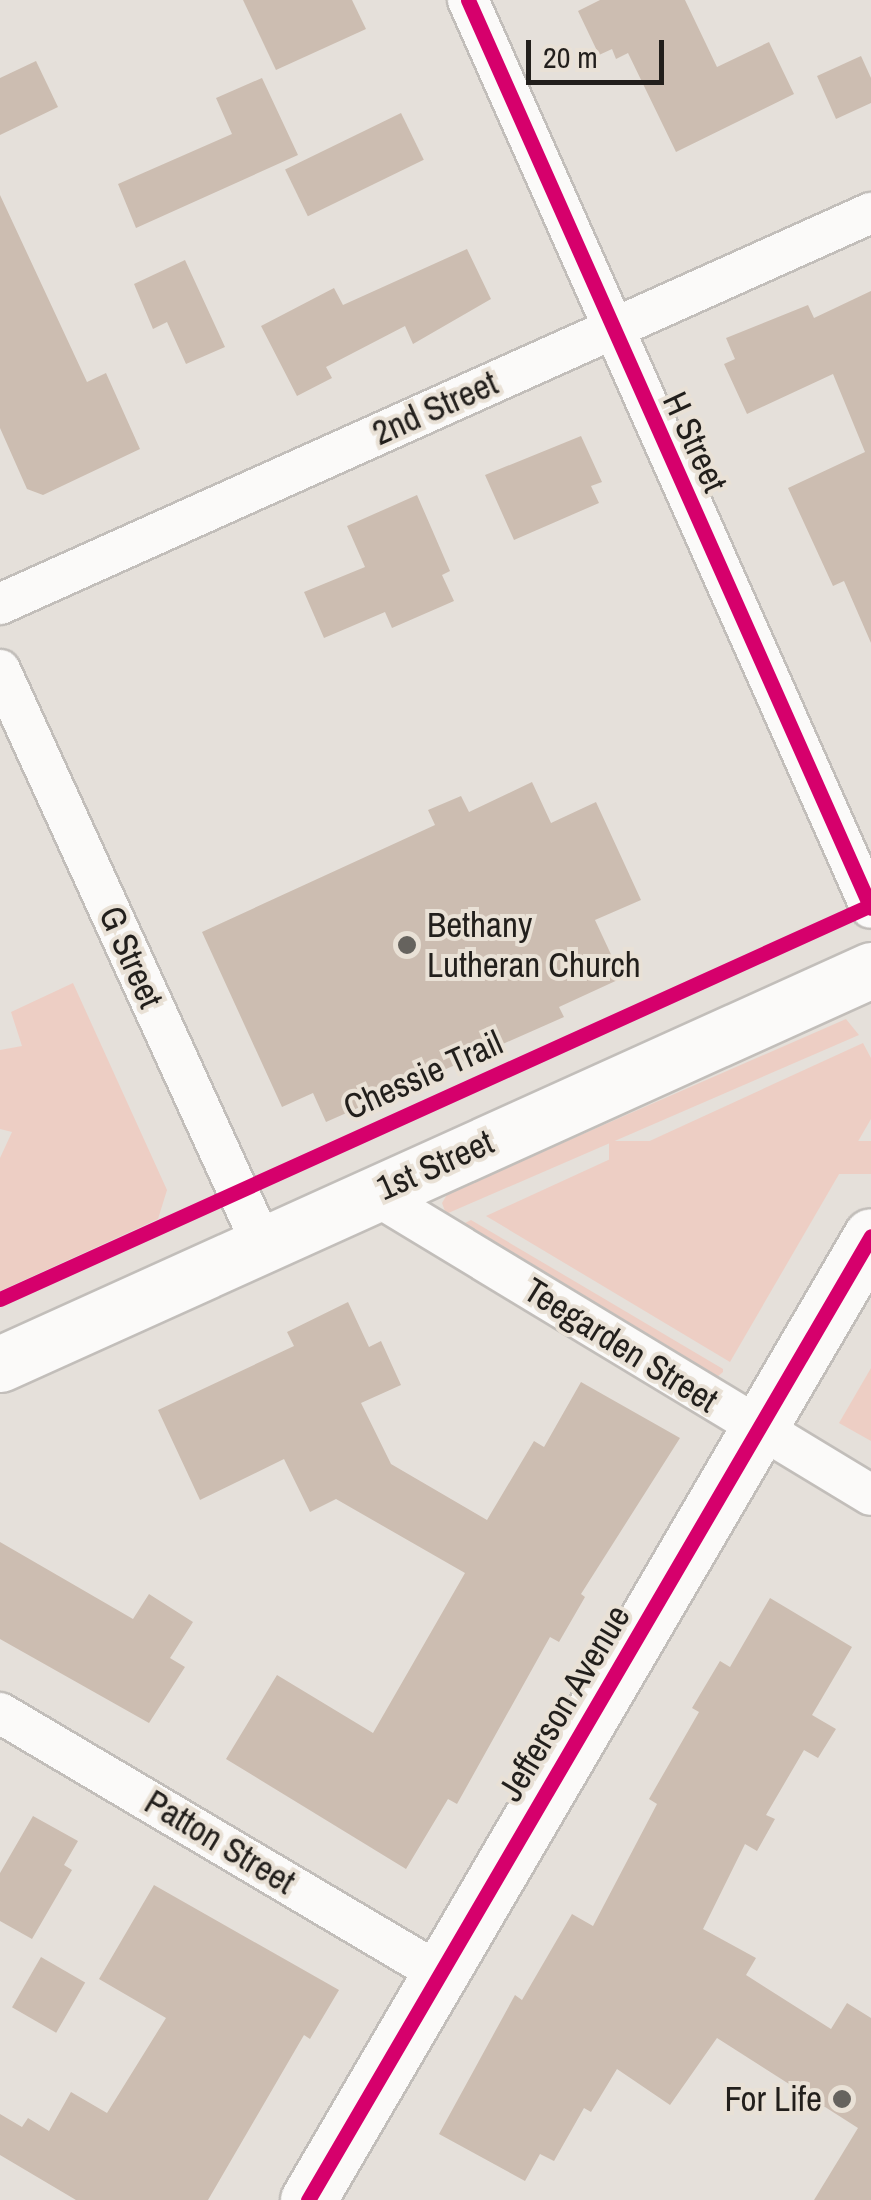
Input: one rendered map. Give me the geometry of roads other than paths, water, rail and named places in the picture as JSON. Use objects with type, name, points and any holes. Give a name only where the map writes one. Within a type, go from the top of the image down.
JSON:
[{"type":"street","name":"H Street","points":[[468,0],[611,331],[871,908]]},
{"type":"street","name":"2nd Street","points":[[0,604],[871,212]]},
{"type":"street","name":"G Street","points":[[0,670],[262,1244]]},
{"type":"street","name":"1st Street","points":[[0,1364],[871,970]]},
{"type":"street","name":"Teegarden Street","points":[[372,1193],[759,1431],[871,1494]]},
{"type":"street","name":"Jefferson Avenue","points":[[308,2200],[871,1236]]},
{"type":"street","name":"Patton Street","points":[[0,1713],[439,1974]]},
{"type":"place","name":"Bethany Lutheran Church","points":[[407,945]]},
{"type":"place","name":"For Life","points":[[842,2099]]}]
